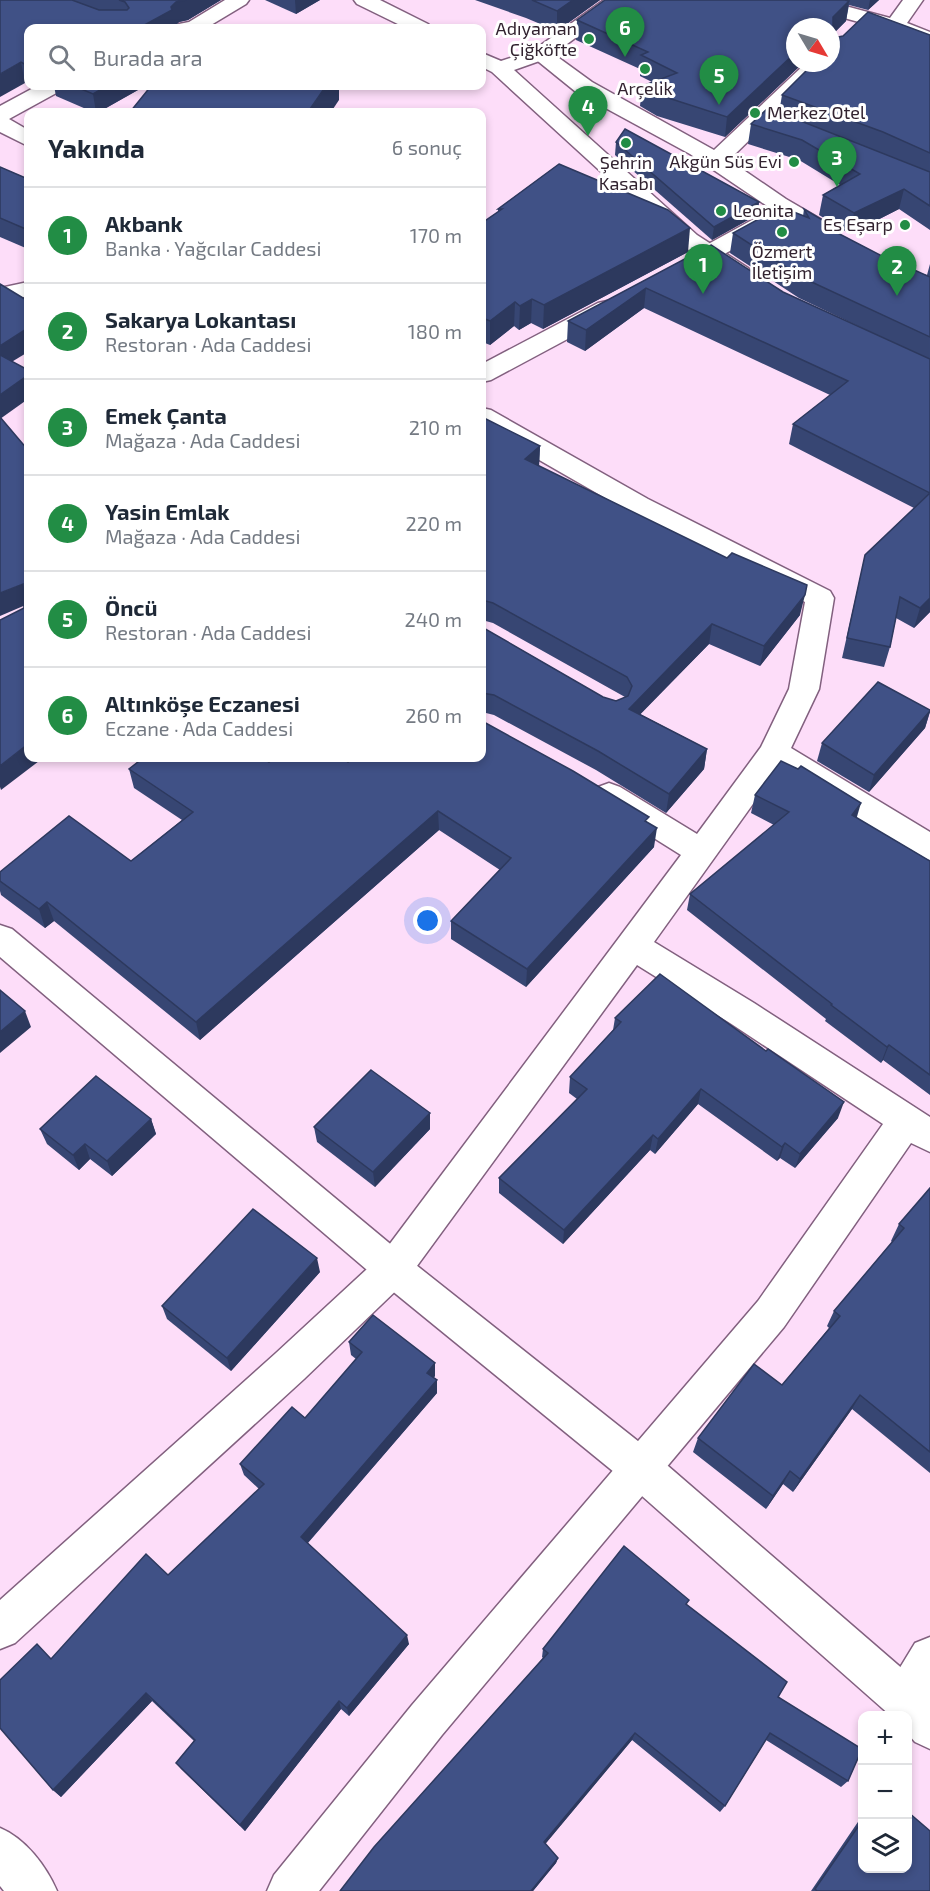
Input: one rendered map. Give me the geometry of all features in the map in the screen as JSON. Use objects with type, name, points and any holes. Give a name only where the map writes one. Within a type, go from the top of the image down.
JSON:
[{"type":"street","points":[[199,24],[239,0]]},
{"type":"street","points":[[490,63],[541,54],[617,0]]},
{"type":"street","points":[[800,0],[895,26],[930,39]]},
{"type":"street","points":[[895,26],[913,0]]},
{"type":"street","points":[[368,1],[413,24]]},
{"type":"street","points":[[847,34],[864,18]]},
{"type":"street","points":[[541,54],[584,87],[716,160],[788,210],[845,244]]},
{"type":"street","points":[[490,63],[689,240],[699,259],[759,286]]},
{"type":"street","points":[[716,160],[809,72]]},
{"type":"street","points":[[0,115],[45,90]]},
{"type":"street","points":[[762,118],[783,126]]},
{"type":"street","points":[[0,123],[24,136]]},
{"type":"street","points":[[699,259],[788,210]]},
{"type":"street","points":[[0,295],[24,290]]},
{"type":"street","points":[[486,372],[627,297]]},
{"type":"street","points":[[0,1628],[290,1366],[393,1269],[774,752],[804,689],[820,598],[638,505],[486,418]]},
{"type":"street","points":[[774,752],[930,848]]},
{"type":"street","points":[[584,780],[702,852]]},
{"type":"street","points":[[0,938],[393,1269],[639,1467],[917,1713],[930,1658]]},
{"type":"street","points":[[290,1891],[427,1720],[639,1467],[771,1314],[918,1128],[742,1013],[633,946]]},
{"type":"street","points":[[0,1851],[34,1891]]},
{"type":"building","points":[[0,0],[72,0],[99,10],[127,10],[129,8],[125,2],[119,0],[186,0],[176,2],[171,7],[172,10],[146,24],[24,24],[24,64],[21,62],[0,74]]},
{"type":"building","points":[[532,0],[573,0],[557,11]]},
{"type":"building","points":[[605,0],[849,1],[833,18],[786,18],[786,61],[727,117],[659,95],[642,86],[677,73],[641,55],[648,52],[577,20]]},
{"type":"building","points":[[868,12],[930,35],[930,153],[883,132],[782,95],[805,72],[840,72],[840,37]]},
{"type":"building","points":[[84,90],[100,90],[93,94]]},
{"type":"building","points":[[148,90],[323,90],[311,108],[133,108]]},
{"type":"building","points":[[768,108],[930,172],[930,206],[904,189],[854,213],[823,195],[860,174],[802,140],[751,124]]},
{"type":"building","points":[[625,129],[759,202],[714,227],[616,142]]},
{"type":"building","points":[[559,164],[668,210],[690,228],[544,305],[532,299],[520,306],[515,302],[490,321],[486,319],[486,220],[502,209],[498,209]]},
{"type":"building","points":[[0,167],[24,177],[24,228],[0,218]]},
{"type":"building","points":[[781,207],[809,218],[804,209],[831,225],[826,227],[907,269],[910,268],[930,277],[930,337],[803,278],[733,233]]},
{"type":"building","points":[[711,245],[783,292],[930,359],[930,493],[793,424],[848,381],[646,288],[586,330],[568,321]]},
{"type":"building","points":[[0,284],[24,299],[24,331],[0,346]]},
{"type":"building","points":[[0,355],[24,368],[24,378],[0,395]]},
{"type":"building","points":[[0,417],[24,445],[24,608],[23,584],[0,593]]},
{"type":"building","points":[[486,419],[540,446],[525,459],[727,558],[732,553],[807,585],[805,595],[764,646],[712,624],[629,709],[707,749],[669,794],[598,751],[494,695],[486,694],[486,629],[603,697],[616,701],[628,696],[632,686],[627,677],[486,601]]},
{"type":"building","points":[[930,493],[930,598],[920,608],[900,597],[890,647],[847,638],[865,555]]},
{"type":"building","points":[[24,608],[24,747],[0,766],[0,620]]},
{"type":"building","points":[[878,682],[930,711],[874,775],[822,743]]},
{"type":"building","points":[[486,723],[573,771],[649,817],[645,821],[657,828],[527,969],[451,921],[511,858],[438,811],[196,1022],[47,902],[39,909],[0,881],[0,872],[69,816],[131,861],[193,812],[129,769],[138,762],[486,762]]},
{"type":"building","points":[[781,761],[798,769],[801,766],[861,803],[852,815],[930,861],[930,1075],[889,1045],[887,1047],[831,1005],[690,894],[789,812],[755,795]]},
{"type":"building","points":[[660,974],[766,1051],[768,1049],[844,1102],[800,1154],[785,1143],[782,1147],[701,1089],[658,1139],[653,1135],[564,1230],[499,1178],[587,1089],[570,1077],[621,1022],[615,1018]]},
{"type":"building","points":[[0,990],[25,1011],[0,1032]]},
{"type":"building","points":[[371,1070],[430,1113],[373,1172],[314,1127]]},
{"type":"building","points":[[96,1076],[151,1119],[107,1161],[85,1144],[73,1155],[40,1129]]},
{"type":"building","points":[[930,1188],[930,1452],[860,1395],[800,1479],[790,1471],[773,1496],[698,1438],[754,1364],[782,1385],[840,1316],[834,1311],[904,1228],[899,1224]]},
{"type":"building","points":[[253,1209],[317,1258],[227,1358],[162,1306]]},
{"type":"building","points":[[373,1315],[435,1363],[427,1373],[437,1380],[301,1537],[407,1635],[347,1708],[339,1701],[240,1825],[176,1763],[195,1740],[146,1693],[53,1790],[0,1728],[0,1680],[37,1644],[51,1659],[146,1554],[168,1575],[264,1484],[240,1464],[292,1407],[305,1418],[362,1352],[349,1342]]},
{"type":"building","points":[[624,1546],[689,1600],[686,1604],[787,1682],[778,1697],[858,1747],[858,1758],[848,1781],[770,1733],[725,1806],[635,1733],[544,1842],[558,1858],[531,1891],[340,1891],[374,1847],[548,1653],[543,1649]]},
{"type":"building","points":[[912,1815],[930,1831],[930,1891],[817,1891],[815,1889],[858,1827],[858,1873],[912,1873]]},
{"type":"place","name":"Adıyaman Çiğköfte","points":[[589,39]]},
{"type":"place","name":"Altınköşe Eczanesi","points":[[625,57]]},
{"type":"place","name":"Arçelik","points":[[645,69]]},
{"type":"place","name":"Öncü","points":[[719,105]]},
{"type":"place","name":"Merkez Otel","points":[[755,113]]},
{"type":"place","name":"Yasin Emlak","points":[[588,136]]},
{"type":"place","name":"Şehrin Kasabı","points":[[626,143]]},
{"type":"place","name":"Akgün Süs Evi","points":[[794,162]]},
{"type":"place","name":"Emek Çanta","points":[[837,187]]},
{"type":"place","name":"Leonita","points":[[721,211]]},
{"type":"place","name":"Es Eşarp","points":[[905,225]]},
{"type":"place","name":"Özmert İletişim","points":[[782,232]]},
{"type":"place","name":"Akbank","points":[[703,294]]},
{"type":"place","name":"Sakarya Lokantası","points":[[897,296]]}]
